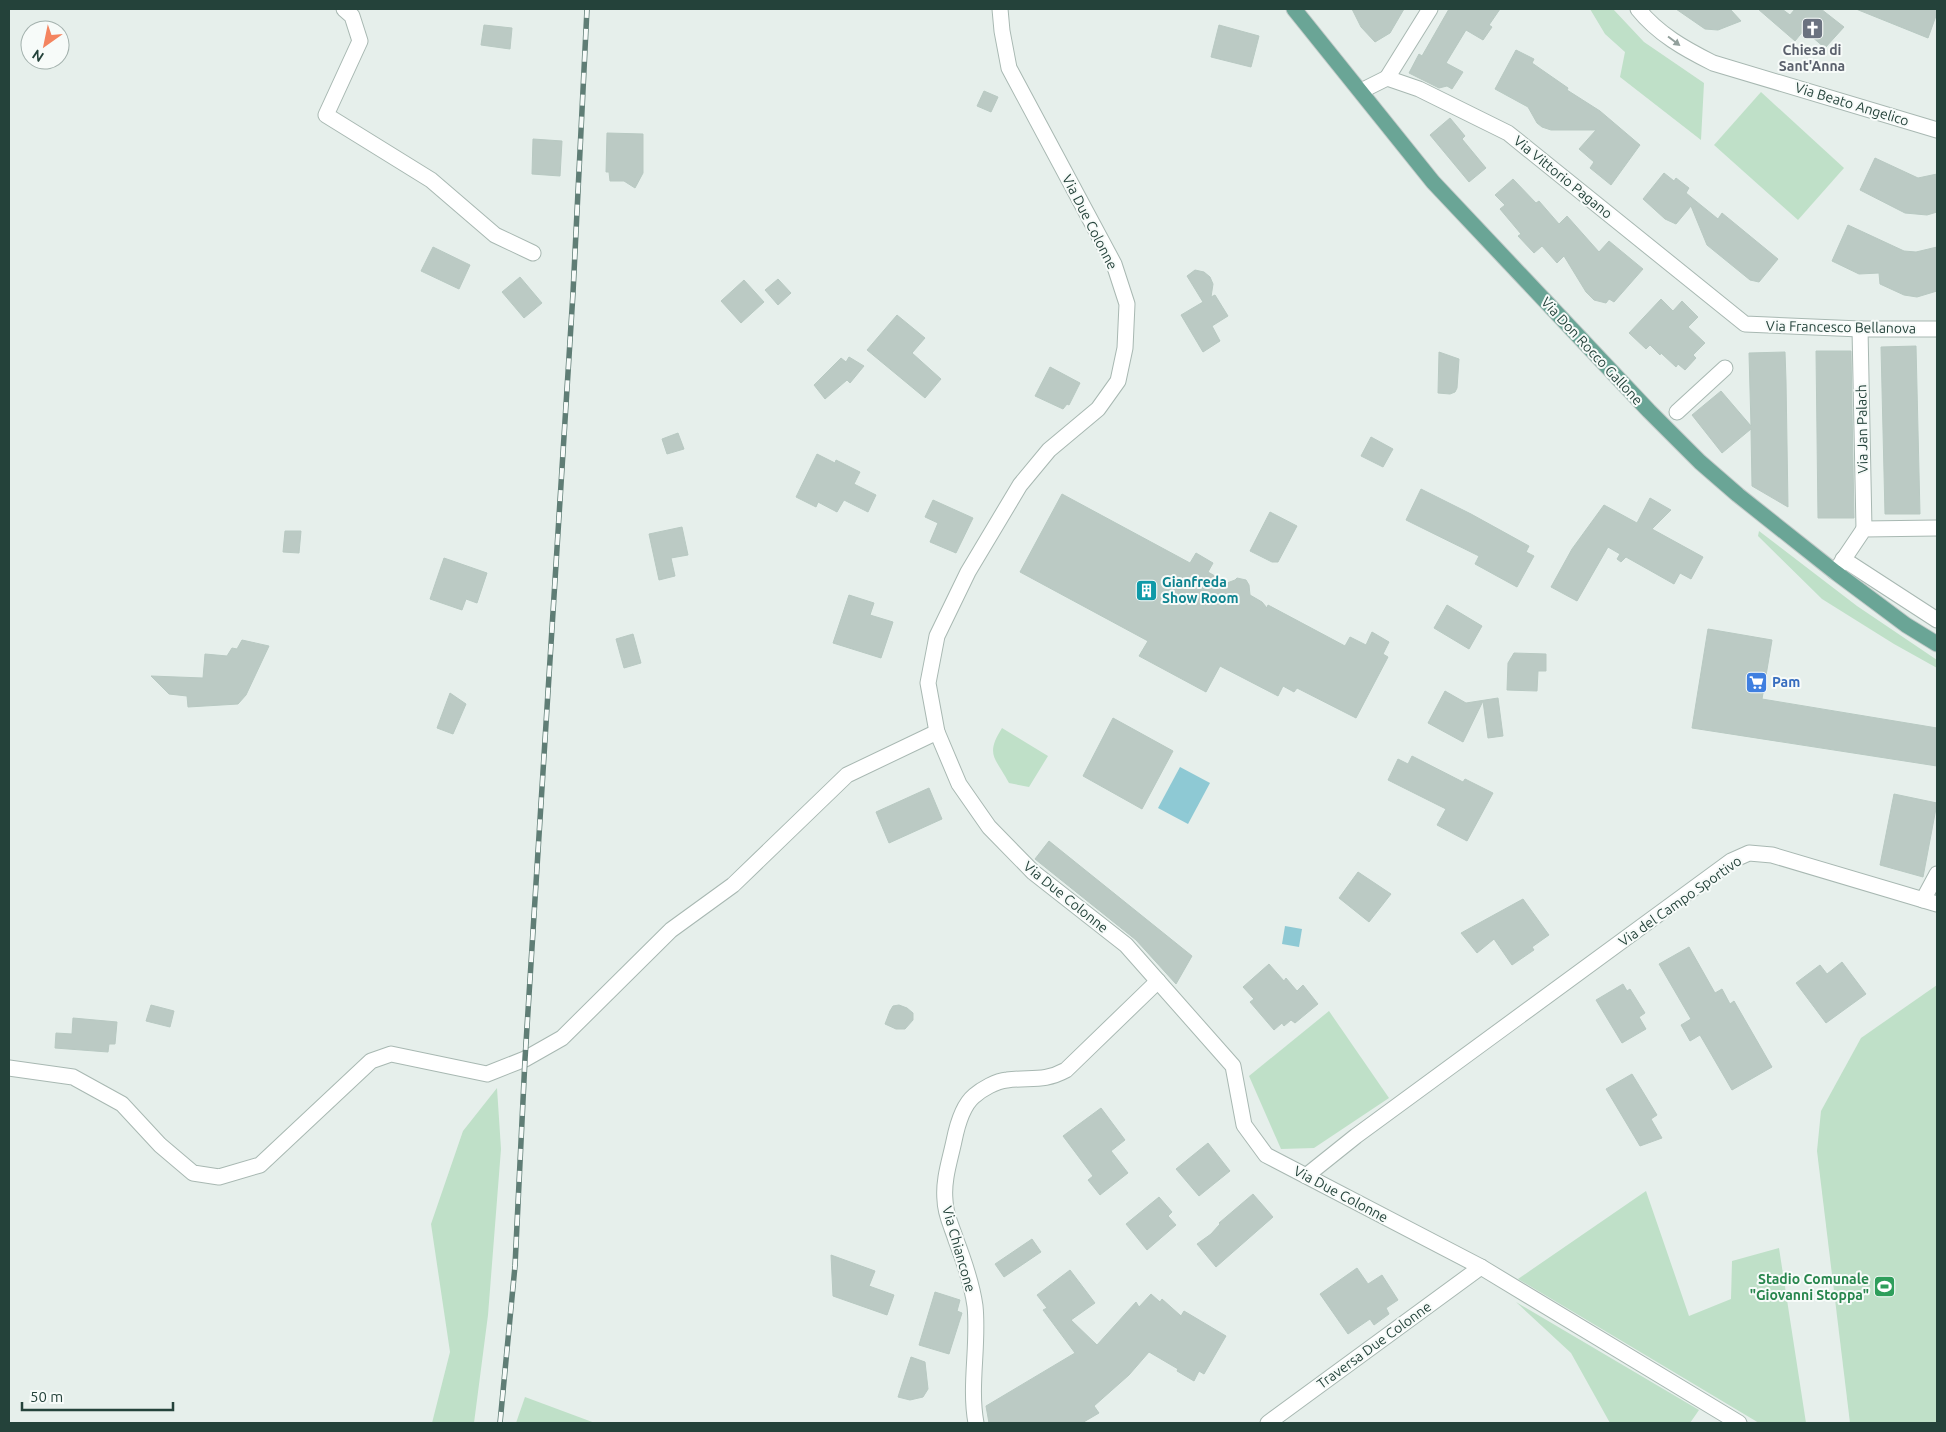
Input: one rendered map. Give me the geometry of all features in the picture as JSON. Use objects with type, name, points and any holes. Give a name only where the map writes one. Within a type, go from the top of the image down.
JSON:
[{"type":"main road","name":"Via Don Rocco Gallone","points":[[1294,9],[1433,182],[1649,411],[1700,462],[1738,495],[1835,572],[1906,625],[1937,644]]},
{"type":"street","points":[[344,9],[352,16],[360,41],[326,115],[431,180],[496,234],[533,253]]},
{"type":"street","name":"Via Due Colonne","points":[[1000,9],[1009,68],[1114,264],[1128,304],[1125,348],[1118,381],[1098,409],[1050,450],[1020,485],[968,572],[937,636],[928,682],[937,732],[960,784],[989,827],[1033,872],[1126,945],[1233,1066],[1244,1126],[1266,1155],[1481,1267],[1740,1423]]},
{"type":"street","points":[[1360,91],[1387,78],[1430,9]]},
{"type":"street","name":"Via Beato Angelico","points":[[1638,9],[1648,22],[1684,49],[1713,63],[1937,130]]},
{"type":"street","name":"Via Vittorio Pagano","points":[[1387,78],[1419,89],[1508,133],[1745,324]]},
{"type":"street","name":"Via Francesco Bellanova","points":[[1745,324],[1860,329],[1937,329]]},
{"type":"street","name":"Via Jan Palach","points":[[1860,329],[1864,529]]},
{"type":"street","points":[[1677,412],[1725,368]]},
{"type":"street","points":[[1835,572],[1864,529],[1937,528]]},
{"type":"street","points":[[1843,559],[1937,620]]},
{"type":"street","points":[[9,1068],[73,1077],[122,1104],[160,1145],[193,1173],[220,1177],[260,1165],[371,1061],[392,1054],[488,1074],[525,1059],[562,1038],[670,930],[734,884],[847,775],[937,732]]},
{"type":"street","name":"Via del Campo Sportivo","points":[[1306,1176],[1356,1136],[1453,1064],[1731,861],[1749,853],[1772,855],[1930,902]]},
{"type":"street","points":[[1930,902],[1937,874]]},
{"type":"street","name":"Via Chiancone","points":[[976,1423],[973,1406],[975,1306],[967,1272],[948,1218],[945,1201],[948,1170],[956,1129],[964,1110],[972,1098],[986,1087],[1006,1080],[1032,1080],[1054,1077],[1066,1070],[1158,981]]},
{"type":"street","name":"Traversa Due Colonne","points":[[1268,1423],[1481,1267]]},
{"type":"green space","points":[[1590,9],[1613,9],[1644,42],[1704,83],[1701,140],[1620,77],[1625,52],[1605,34]]},
{"type":"green space","points":[[1761,92],[1844,168],[1798,220],[1714,145]]},
{"type":"green space","points":[[1759,531],[1857,606],[1937,660],[1937,668],[1894,644],[1822,599],[1758,536]]},
{"type":"green space","points":[[1002,728],[1048,756],[1029,787],[1009,783],[996,761],[993,750],[994,744]]},
{"type":"green space","name":"Stadio Comunale \"Giovanni Stoppa\"","points":[[1937,985],[1937,1423],[1850,1423],[1817,1151],[1821,1111],[1861,1038]]},
{"type":"green space","points":[[1329,1011],[1389,1098],[1314,1148],[1281,1149],[1249,1076]]},
{"type":"green space","points":[[497,1088],[501,1149],[488,1315],[474,1423],[432,1423],[450,1352],[431,1224],[463,1131]]},
{"type":"green space","points":[[1646,1191],[1689,1316],[1731,1299],[1732,1261],[1779,1248],[1806,1423],[1759,1423],[1518,1279]]},
{"type":"green space","points":[[1516,1302],[1699,1410],[1690,1423],[1610,1423],[1571,1353]]},
{"type":"green space","points":[[525,1397],[595,1423],[516,1423]]},
{"type":"water","points":[[1180,767],[1210,783],[1188,824],[1158,808]]},
{"type":"water","points":[[1285,926],[1302,929],[1299,947],[1282,944]]},
{"type":"building","points":[[1352,9],[1404,9],[1390,33],[1375,42],[1361,27]]},
{"type":"building","points":[[1449,9],[1500,9],[1489,25],[1492,27],[1483,40],[1466,30],[1446,63],[1463,72],[1452,89],[1447,86],[1439,88],[1409,73],[1419,54],[1422,56]]},
{"type":"building","points":[[1676,9],[1730,9],[1741,21],[1718,30],[1705,29]]},
{"type":"building","name":"Chiesa di Sant'Anna","points":[[1758,9],[1782,9],[1790,15],[1795,9],[1821,9],[1844,27],[1825,48],[1804,30],[1795,41]]},
{"type":"building","points":[[1856,9],[1937,9],[1937,13],[1928,38]]},
{"type":"building","points":[[484,25],[512,28],[510,49],[481,45]]},
{"type":"building","points":[[1219,25],[1259,36],[1251,67],[1211,57]]},
{"type":"building","points":[[1516,50],[1534,59],[1532,63],[1568,88],[1567,90],[1600,111],[1640,145],[1611,185],[1590,168],[1594,162],[1579,149],[1596,130],[1551,130],[1542,127],[1537,123],[1528,107],[1495,89]]},
{"type":"building","points":[[984,91],[998,97],[991,112],[977,106]]},
{"type":"building","points":[[1450,118],[1465,136],[1462,139],[1486,168],[1469,182],[1430,135]]},
{"type":"building","points":[[607,133],[643,134],[643,173],[635,188],[624,181],[610,181],[609,172],[606,172]]},
{"type":"building","points":[[533,139],[562,141],[560,176],[532,174]]},
{"type":"building","points":[[1875,158],[1918,178],[1937,174],[1937,212],[1927,215],[1905,213],[1860,190]]},
{"type":"building","points":[[1664,173],[1674,181],[1676,178],[1689,188],[1686,193],[1718,219],[1722,213],[1778,259],[1759,282],[1750,280],[1707,245],[1691,206],[1676,224],[1665,219],[1643,199]]},
{"type":"building","points":[[1513,179],[1536,203],[1539,201],[1559,224],[1567,216],[1599,252],[1609,241],[1643,269],[1614,302],[1609,299],[1606,303],[1594,300],[1586,292],[1564,256],[1557,263],[1542,246],[1534,253],[1518,236],[1521,234],[1500,209],[1505,205],[1495,195]]},
{"type":"building","points":[[1848,225],[1904,251],[1916,252],[1937,247],[1937,291],[1917,297],[1904,295],[1880,284],[1879,273],[1859,274],[1832,261]]},
{"type":"building","points":[[433,247],[470,265],[459,289],[421,271]]},
{"type":"building","points":[[1195,270],[1204,272],[1210,277],[1213,284],[1211,297],[1215,295],[1228,316],[1212,326],[1220,341],[1203,352],[1181,315],[1203,302],[1187,276]]},
{"type":"building","points":[[520,277],[542,303],[524,318],[502,292]]},
{"type":"building","points":[[778,279],[791,293],[778,305],[765,290]]},
{"type":"building","points":[[744,280],[764,302],[741,323],[721,301]]},
{"type":"building","points":[[1661,299],[1673,311],[1682,301],[1698,317],[1688,327],[1705,343],[1693,355],[1696,358],[1685,370],[1678,364],[1676,367],[1650,345],[1646,349],[1629,333]]},
{"type":"building","points":[[897,315],[925,338],[912,353],[941,379],[925,398],[867,350]]},
{"type":"building","points":[[1916,346],[1920,514],[1885,514],[1881,347]]},
{"type":"building","points":[[1816,351],[1851,351],[1854,518],[1818,518]]},
{"type":"building","points":[[1439,352],[1459,359],[1457,388],[1455,392],[1450,394],[1438,393]]},
{"type":"building","points":[[1785,352],[1788,507],[1752,486],[1751,429],[1722,453],[1692,415],[1721,391],[1751,426],[1749,353]]},
{"type":"building","points":[[849,357],[864,366],[850,383],[847,380],[825,399],[814,385],[841,358],[846,362]]},
{"type":"building","points":[[1050,367],[1080,383],[1069,405],[1067,404],[1063,409],[1035,396]]},
{"type":"building","points":[[678,433],[684,449],[667,454],[662,439]]},
{"type":"building","points":[[1371,437],[1393,449],[1383,467],[1361,456]]},
{"type":"building","points":[[817,454],[835,463],[836,460],[860,472],[854,484],[876,495],[868,512],[844,500],[837,512],[818,502],[816,507],[796,497]]},
{"type":"building","points":[[1421,489],[1529,546],[1526,552],[1534,556],[1517,587],[1475,564],[1479,556],[1406,520]]},
{"type":"building","name":"Gianfreda Show Room","points":[[1062,494],[1190,563],[1196,553],[1213,563],[1208,572],[1227,583],[1237,578],[1246,580],[1249,585],[1250,595],[1262,602],[1267,608],[1268,605],[1345,646],[1350,637],[1366,645],[1372,632],[1389,642],[1383,654],[1388,657],[1356,718],[1297,688],[1294,692],[1283,686],[1278,696],[1220,666],[1206,692],[1139,656],[1148,641],[1020,572]]},
{"type":"building","points":[[1650,498],[1671,510],[1652,529],[1703,557],[1691,579],[1680,573],[1674,584],[1626,557],[1621,562],[1617,559],[1620,554],[1608,547],[1577,601],[1551,587],[1572,549],[1604,505],[1637,523]]},
{"type":"building","points":[[933,500],[973,518],[956,553],[930,542],[938,523],[925,517]]},
{"type":"building","points":[[1270,512],[1297,526],[1278,562],[1272,562],[1250,551]]},
{"type":"building","points":[[682,527],[688,555],[671,558],[675,576],[659,580],[649,534]]},
{"type":"building","points":[[285,531],[301,531],[299,553],[283,552]]},
{"type":"building","points":[[444,558],[487,573],[477,603],[466,599],[462,610],[430,599]]},
{"type":"building","points":[[849,595],[874,603],[870,615],[893,622],[881,658],[833,643]]},
{"type":"building","points":[[1447,605],[1482,626],[1469,649],[1434,628]]},
{"type":"building","points":[[1708,629],[1772,640],[1762,699],[1937,728],[1937,766],[1692,728]]},
{"type":"building","points":[[633,634],[641,663],[624,668],[616,639]]},
{"type":"building","points":[[242,640],[269,646],[246,695],[238,704],[188,707],[187,696],[169,694],[151,676],[203,678],[205,654],[227,656],[232,648],[237,649]]},
{"type":"building","points":[[1514,653],[1546,654],[1546,671],[1538,671],[1537,691],[1507,690],[1508,663]]},
{"type":"building","points":[[1445,691],[1466,703],[1498,698],[1503,736],[1488,738],[1483,701],[1463,742],[1428,723]]},
{"type":"building","points":[[450,693],[466,704],[453,734],[437,728]]},
{"type":"building","points":[[1113,718],[1173,751],[1142,809],[1083,776]]},
{"type":"building","points":[[1412,756],[1463,782],[1465,779],[1493,793],[1467,841],[1437,825],[1446,809],[1388,780],[1398,759],[1408,764]]},
{"type":"building","points":[[929,788],[942,819],[889,843],[876,812]]},
{"type":"building","points":[[1894,794],[1937,803],[1923,877],[1880,865]]},
{"type":"building","points":[[1049,841],[1192,956],[1176,984],[1136,940],[1035,859]]},
{"type":"building","points":[[1358,872],[1391,894],[1369,922],[1339,898]]},
{"type":"building","points":[[1523,899],[1549,935],[1532,947],[1534,950],[1512,965],[1494,939],[1477,953],[1461,933]]},
{"type":"building","points":[[1689,947],[1715,993],[1722,989],[1730,1004],[1734,1001],[1772,1067],[1732,1090],[1700,1035],[1690,1041],[1681,1025],[1691,1019],[1659,964]]},
{"type":"building","points":[[1842,962],[1866,994],[1826,1023],[1796,983],[1820,965],[1827,974]]},
{"type":"building","points":[[1269,964],[1284,981],[1286,978],[1297,991],[1303,985],[1318,1004],[1295,1023],[1291,1020],[1284,1026],[1282,1023],[1274,1030],[1250,1002],[1254,999],[1243,987]]},
{"type":"building","points":[[1623,984],[1627,991],[1630,989],[1645,1013],[1639,1017],[1646,1029],[1622,1043],[1596,1000]]},
{"type":"building","points":[[151,1005],[174,1011],[170,1027],[146,1021]]},
{"type":"building","points":[[899,1005],[913,1013],[913,1020],[905,1029],[896,1029],[885,1024],[893,1006]]},
{"type":"building","points":[[73,1018],[117,1022],[115,1044],[109,1044],[108,1052],[55,1048],[56,1033],[72,1034]]},
{"type":"building","points":[[1632,1074],[1657,1115],[1651,1119],[1662,1138],[1640,1146],[1606,1089]]},
{"type":"building","points":[[1101,1108],[1125,1140],[1111,1151],[1128,1173],[1100,1195],[1088,1180],[1093,1176],[1063,1136]]},
{"type":"building","points":[[1208,1143],[1230,1171],[1199,1196],[1176,1169]]},
{"type":"building","points":[[1253,1194],[1273,1217],[1216,1267],[1197,1244],[1211,1234],[1219,1223]]},
{"type":"building","points":[[1159,1197],[1172,1212],[1168,1216],[1176,1225],[1147,1250],[1126,1224]]},
{"type":"building","points":[[1032,1239],[1041,1252],[1004,1277],[995,1264]]},
{"type":"building","points":[[831,1255],[875,1271],[869,1286],[894,1295],[887,1315],[833,1296]]},
{"type":"building","points":[[1357,1268],[1368,1284],[1382,1275],[1398,1300],[1386,1308],[1389,1314],[1374,1325],[1370,1319],[1348,1334],[1320,1294]]},
{"type":"building","points":[[1070,1270],[1095,1303],[1071,1320],[1097,1345],[1136,1302],[1139,1307],[1151,1294],[1160,1302],[1162,1299],[1181,1316],[1184,1311],[1226,1336],[1204,1374],[1199,1371],[1194,1381],[1149,1352],[1129,1375],[1094,1406],[1099,1413],[1082,1423],[989,1423],[986,1406],[1075,1353],[1043,1310],[1047,1308],[1037,1295]]},
{"type":"building","points":[[935,1292],[960,1300],[957,1311],[962,1313],[949,1354],[919,1345]]},
{"type":"building","points":[[911,1357],[925,1362],[928,1389],[923,1397],[910,1400],[898,1397]]},
{"type":"railway","points":[[500,1423],[515,1266],[525,1059],[573,293],[587,9]]},
{"type":"place","name":"Chiesa di Sant'Anna","points":[[1812,28]]},
{"type":"place","name":"Gianfreda Show Room","points":[[1146,590]]},
{"type":"place","name":"Pam","points":[[1756,682]]},
{"type":"place","name":"Stadio Comunale \"Giovanni Stoppa\"","points":[[1885,1287]]}]
